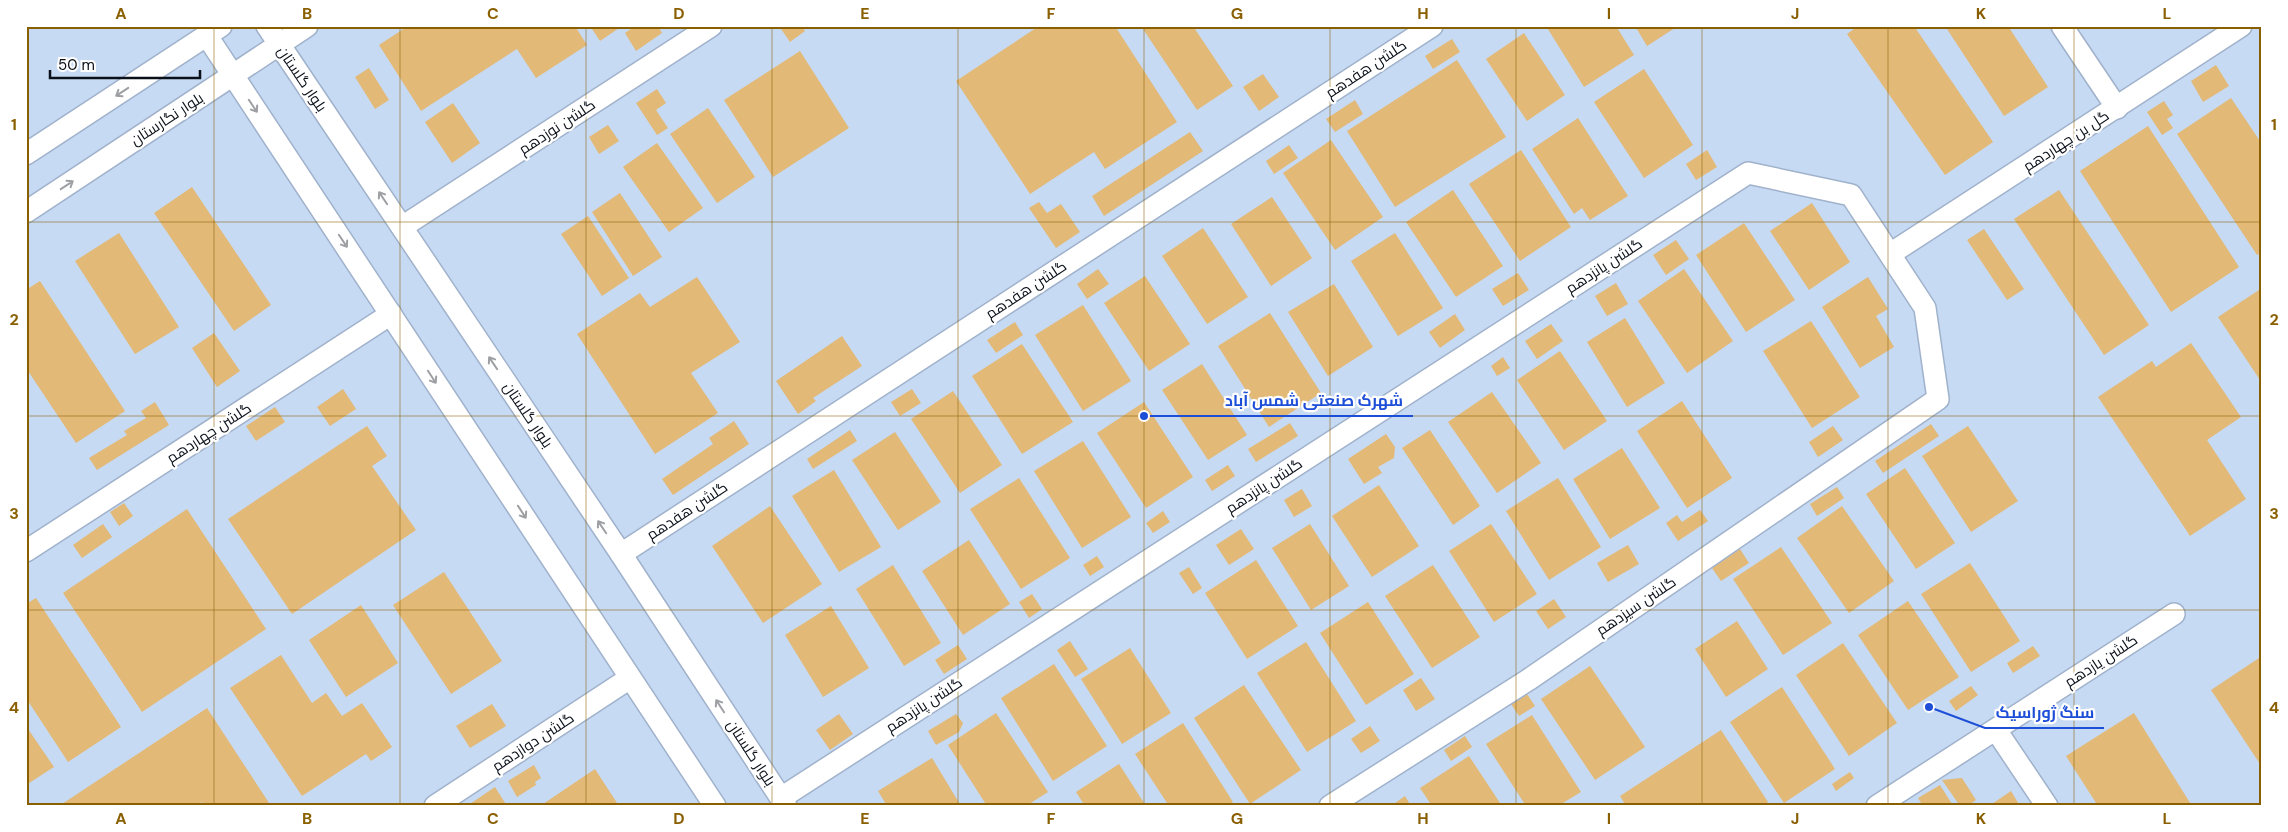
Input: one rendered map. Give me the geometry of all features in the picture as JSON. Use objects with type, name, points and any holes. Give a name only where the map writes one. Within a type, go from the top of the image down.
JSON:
[{"type":"street","name":"بلوار گلستان","points":[[267,26],[621,554],[783,802]]},
{"type":"street","name":"بلوار نگارستان","points":[[26,212],[307,26]]},
{"type":"street","name":"گلشن نوزدهم","points":[[402,227],[711,26]]},
{"type":"street","name":"گلشن هفدهم","points":[[621,554],[1432,26]]},
{"type":"street","points":[[2062,26],[2117,108]]},
{"type":"street","name":"گل بن چهاردهم","points":[[1890,254],[2241,26]]},
{"type":"street","points":[[26,154],[214,31],[233,75],[715,806]]},
{"type":"street","name":"گلشن پانزدهم","points":[[783,802],[1748,173],[1851,195],[1890,254]]},
{"type":"street","name":"گلشن سیزدهم","points":[[1330,806],[1528,680],[1938,399],[1925,308],[1890,254]]},
{"type":"street","name":"گلشن چهاردهم","points":[[26,552],[391,314]]},
{"type":"street","name":"گلشن یازدهم","points":[[1878,806],[2174,614]]},
{"type":"street","name":"گلشن دوازدهم","points":[[435,806],[630,678]]},
{"type":"street","points":[[1996,730],[2047,806]]},
{"type":"shaded area","points":[[26,26],[2262,26],[2262,806],[26,806]]},
{"type":"building","points":[[408,26],[575,26],[587,45],[536,78],[517,49],[421,111],[379,45]]},
{"type":"building","points":[[590,26],[622,26],[600,41]]},
{"type":"building","points":[[635,26],[658,26],[662,33],[636,51],[625,33]]},
{"type":"building","points":[[779,26],[802,26],[805,31],[790,42]]},
{"type":"building","points":[[1039,26],[1115,26],[1177,122],[1105,169],[1094,152],[1030,194],[956,81]]},
{"type":"building","points":[[1141,26],[1193,26],[1233,86],[1197,110]]},
{"type":"building","points":[[1546,26],[1616,26],[1634,55],[1584,87]]},
{"type":"building","points":[[1635,26],[1678,26],[1647,46]]},
{"type":"building","points":[[1858,26],[1914,26],[1993,142],[1945,175],[1847,34]]},
{"type":"building","points":[[1945,26],[2008,26],[2048,87],[2004,116]]},
{"type":"building","points":[[1524,33],[1565,95],[1527,121],[1486,59]]},
{"type":"building","points":[[1452,39],[1460,52],[1433,69],[1425,56]]},
{"type":"building","points":[[800,51],[849,128],[773,177],[724,100]]},
{"type":"building","points":[[1457,60],[1506,137],[1395,207],[1347,131]]},
{"type":"building","points":[[2216,65],[2229,86],[2203,102],[2191,81]]},
{"type":"building","points":[[369,68],[389,100],[375,109],[355,77]]},
{"type":"building","points":[[1644,69],[1693,145],[1644,178],[1594,102]]},
{"type":"building","points":[[1263,74],[1279,97],[1259,111],[1243,87]]},
{"type":"building","points":[[657,89],[666,103],[656,110],[668,128],[657,135],[636,103]]},
{"type":"building","points":[[2231,98],[2262,144],[2262,252],[2257,255],[2177,134]]},
{"type":"building","points":[[1355,100],[1363,114],[1335,132],[1326,119]]},
{"type":"building","points":[[2164,101],[2173,115],[2167,119],[2173,128],[2162,135],[2147,112]]},
{"type":"building","points":[[453,103],[480,143],[452,163],[425,122]]},
{"type":"building","points":[[708,108],[755,177],[717,203],[670,134]]},
{"type":"building","points":[[1578,118],[1628,196],[1590,220],[1582,208],[1574,214],[1532,149]]},
{"type":"building","points":[[608,125],[619,141],[599,154],[589,137]]},
{"type":"building","points":[[2148,126],[2239,267],[2171,312],[2080,171]]},
{"type":"building","points":[[1190,132],[1203,151],[1104,216],[1092,196]]},
{"type":"building","points":[[1331,140],[1383,217],[1335,250],[1283,173]]},
{"type":"building","points":[[657,143],[703,208],[669,232],[623,167]]},
{"type":"building","points":[[1289,145],[1298,158],[1274,174],[1266,161]]},
{"type":"building","points":[[1521,150],[1571,227],[1520,261],[1469,184]]},
{"type":"building","points":[[1707,150],[1717,167],[1696,180],[1686,164]]},
{"type":"building","points":[[192,187],[271,305],[234,331],[154,213]]},
{"type":"building","points":[[1453,190],[1503,266],[1456,297],[1406,222]]},
{"type":"building","points":[[2059,190],[2149,325],[2104,355],[2014,219]]},
{"type":"building","points":[[620,193],[662,257],[633,276],[592,212]]},
{"type":"building","points":[[1272,197],[1312,258],[1271,286],[1231,224]]},
{"type":"building","points":[[1039,202],[1047,213],[1061,204],[1080,232],[1056,248],[1029,208]]},
{"type":"building","points":[[1812,203],[1850,262],[1809,290],[1770,231]]},
{"type":"building","points":[[588,216],[629,278],[602,296],[561,234]]},
{"type":"building","points":[[1744,223],[1795,300],[1746,332],[1696,255]]},
{"type":"building","points":[[1203,228],[1248,297],[1207,324],[1162,256]]},
{"type":"building","points":[[1984,229],[2024,289],[2007,300],[1967,240]]},
{"type":"building","points":[[119,233],[179,327],[135,354],[75,261]]},
{"type":"building","points":[[1395,233],[1443,308],[1398,336],[1351,261]]},
{"type":"building","points":[[1676,240],[1689,259],[1666,275],[1653,255]]},
{"type":"building","points":[[1098,269],[1109,284],[1087,299],[1077,284]]},
{"type":"building","points":[[1684,269],[1733,341],[1687,373],[1638,301]]},
{"type":"building","points":[[1518,273],[1529,290],[1503,306],[1492,289]]},
{"type":"building","points":[[1145,276],[1190,344],[1149,371],[1104,303]]},
{"type":"building","points":[[697,277],[740,342],[691,373],[718,413],[655,454],[577,334],[640,293],[650,307]]},
{"type":"building","points":[[1868,277],[1888,309],[1876,316],[1894,347],[1860,368],[1822,307]]},
{"type":"building","points":[[40,281],[125,411],[76,443],[26,368],[26,290]]},
{"type":"building","points":[[1616,283],[1628,304],[1607,316],[1595,296]]},
{"type":"building","points":[[1334,284],[1373,347],[1328,376],[1288,312]]},
{"type":"building","points":[[2262,288],[2262,383],[2218,317]]},
{"type":"building","points":[[1083,305],[1131,381],[1083,411],[1035,335]]},
{"type":"building","points":[[1270,313],[1321,393],[1269,427],[1218,346]]},
{"type":"building","points":[[1455,314],[1465,330],[1440,348],[1429,332]]},
{"type":"building","points":[[1625,318],[1665,383],[1627,407],[1587,342]]},
{"type":"building","points":[[1811,321],[1860,397],[1812,428],[1763,351]]},
{"type":"building","points":[[1015,322],[1023,335],[996,353],[987,340]]},
{"type":"building","points":[[1551,324],[1563,341],[1537,359],[1525,341]]},
{"type":"building","points":[[214,333],[240,371],[217,387],[192,348]]},
{"type":"building","points":[[842,336],[862,366],[813,398],[816,401],[798,414],[776,381]]},
{"type":"building","points":[[2191,343],[2241,417],[2207,440],[2246,499],[2190,536],[2098,397],[2152,361],[2156,367]]},
{"type":"building","points":[[1022,344],[1073,422],[1022,454],[972,376]]},
{"type":"building","points":[[1560,351],[1607,421],[1564,450],[1517,380]]},
{"type":"building","points":[[1503,357],[1510,368],[1497,376],[1491,366]]},
{"type":"building","points":[[1202,364],[1247,435],[1208,460],[1162,390]]},
{"type":"building","points":[[343,389],[356,409],[330,426],[317,407]]},
{"type":"building","points":[[912,389],[921,403],[900,416],[891,402]]},
{"type":"building","points":[[953,391],[1002,465],[960,493],[911,419]]},
{"type":"building","points":[[1492,392],[1541,463],[1497,493],[1448,422]]},
{"type":"building","points":[[1682,401],[1732,478],[1687,508],[1637,431]]},
{"type":"building","points":[[155,402],[169,425],[97,470],[89,458],[127,435],[124,431],[146,418],[141,411]]},
{"type":"building","points":[[1144,402],[1193,477],[1146,508],[1097,433]]},
{"type":"building","points":[[275,407],[285,422],[256,441],[246,426]]},
{"type":"building","points":[[734,421],[749,444],[673,495],[662,479],[713,444],[709,438]]},
{"type":"building","points":[[1290,423],[1298,436],[1256,462],[1248,449]]},
{"type":"building","points":[[1931,424],[1939,436],[1883,473],[1875,461]]},
{"type":"building","points":[[367,426],[387,456],[372,466],[416,530],[292,614],[228,519]]},
{"type":"building","points":[[1833,426],[1843,440],[1818,457],[1809,442]]},
{"type":"building","points":[[1968,426],[2018,501],[1971,532],[1922,456]]},
{"type":"building","points":[[850,430],[857,441],[813,469],[807,459]]},
{"type":"building","points":[[1430,430],[1480,506],[1453,525],[1402,448]]},
{"type":"building","points":[[895,432],[941,502],[898,530],[852,460]]},
{"type":"building","points":[[1386,434],[1395,447],[1394,458],[1378,467],[1382,473],[1364,484],[1348,459]]},
{"type":"building","points":[[1083,441],[1131,517],[1082,548],[1034,471]]},
{"type":"building","points":[[1622,448],[1660,508],[1610,539],[1573,479]]},
{"type":"building","points":[[1228,465],[1235,476],[1212,491],[1205,480]]},
{"type":"building","points":[[1905,468],[1955,543],[1916,569],[1866,494]]},
{"type":"building","points":[[834,470],[881,547],[839,572],[792,496]]},
{"type":"building","points":[[1019,478],[1070,558],[1021,589],[970,509]]},
{"type":"building","points":[[1558,478],[1601,547],[1549,580],[1506,511]]},
{"type":"building","points":[[1379,485],[1419,546],[1372,577],[1332,516]]},
{"type":"building","points":[[1837,487],[1844,498],[1817,516],[1810,504]]},
{"type":"building","points":[[1302,489],[1312,506],[1294,517],[1284,500]]},
{"type":"building","points":[[124,503],[133,516],[119,526],[110,512]]},
{"type":"building","points":[[770,506],[822,584],[763,623],[712,546]]},
{"type":"building","points":[[1842,506],[1894,581],[1849,613],[1797,538]]},
{"type":"building","points":[[187,509],[266,629],[142,712],[63,593]]},
{"type":"building","points":[[1700,510],[1708,521],[1678,541],[1666,523],[1677,515],[1682,522]]},
{"type":"building","points":[[1163,511],[1170,522],[1153,533],[1146,523]]},
{"type":"building","points":[[103,524],[112,537],[82,558],[73,545]]},
{"type":"building","points":[[1310,524],[1349,586],[1311,610],[1272,548]]},
{"type":"building","points":[[1491,524],[1537,594],[1494,622],[1449,551]]},
{"type":"building","points":[[1241,529],[1254,549],[1229,565],[1216,545]]},
{"type":"building","points":[[969,540],[1010,604],[963,635],[922,571]]},
{"type":"building","points":[[1628,545],[1639,564],[1608,582],[1597,563]]},
{"type":"building","points":[[1781,547],[1832,623],[1783,655],[1733,579]]},
{"type":"building","points":[[1740,549],[1749,563],[1721,581],[1712,568]]},
{"type":"building","points":[[1097,556],[1104,567],[1090,576],[1083,565]]},
{"type":"building","points":[[1256,560],[1298,626],[1247,659],[1205,593]]},
{"type":"building","points":[[1970,563],[2020,641],[1971,672],[1921,594]]},
{"type":"building","points":[[893,565],[941,643],[904,666],[856,589]]},
{"type":"building","points":[[1433,565],[1480,637],[1432,668],[1385,596]]},
{"type":"building","points":[[1189,567],[1202,588],[1193,594],[1179,573]]},
{"type":"building","points":[[444,572],[502,661],[451,694],[393,605]]},
{"type":"building","points":[[1032,594],[1042,609],[1029,618],[1019,602]]},
{"type":"building","points":[[36,598],[121,727],[68,762],[26,698],[26,604]]},
{"type":"building","points":[[1554,599],[1566,617],[1548,629],[1536,611]]},
{"type":"building","points":[[1908,601],[1959,677],[1908,710],[1858,635]]},
{"type":"building","points":[[1368,602],[1414,674],[1366,705],[1320,633]]},
{"type":"building","points":[[361,605],[398,663],[346,697],[309,640]]},
{"type":"building","points":[[831,606],[869,668],[823,697],[785,635]]},
{"type":"building","points":[[1737,621],[1768,669],[1726,697],[1695,649]]},
{"type":"building","points":[[1070,641],[1088,669],[1075,677],[1057,650]]},
{"type":"building","points":[[1306,642],[1356,721],[1307,752],[1257,673]]},
{"type":"building","points":[[1843,643],[1897,723],[1849,756],[1796,675]]},
{"type":"building","points":[[958,645],[967,659],[944,674],[935,660]]},
{"type":"building","points":[[2033,646],[2040,656],[2013,673],[2007,663]]},
{"type":"building","points":[[1130,648],[1171,713],[1122,744],[1081,679]]},
{"type":"building","points":[[281,655],[312,703],[326,693],[342,716],[362,703],[392,747],[371,761],[366,754],[302,796],[230,688]]},
{"type":"building","points":[[2262,656],[2262,767],[2211,690]]},
{"type":"building","points":[[1054,664],[1107,746],[1053,781],[1001,698]]},
{"type":"building","points":[[1590,666],[1645,747],[1595,780],[1541,699]]},
{"type":"building","points":[[1421,678],[1435,699],[1416,711],[1403,690]]},
{"type":"building","points":[[1244,685],[1301,770],[1250,804],[1194,718]]},
{"type":"building","points":[[1971,686],[1978,695],[1956,711],[1949,701]]},
{"type":"building","points":[[1782,687],[1835,769],[1784,803],[1730,722]]},
{"type":"building","points":[[1527,694],[1535,706],[1519,716],[1511,704]]},
{"type":"building","points":[[492,704],[506,726],[470,748],[456,726]]},
{"type":"building","points":[[207,708],[271,806],[205,806],[202,802],[196,806],[59,806]]},
{"type":"building","points":[[996,713],[1048,792],[1026,806],[987,806],[948,745]]},
{"type":"building","points":[[2134,713],[2192,806],[2098,806],[2066,756]]},
{"type":"building","points":[[839,714],[853,734],[830,750],[816,730]]},
{"type":"building","points":[[956,714],[963,723],[959,732],[936,745],[928,731]]},
{"type":"building","points":[[1532,715],[1581,792],[1558,806],[1526,806],[1486,744]]},
{"type":"building","points":[[1183,723],[1233,802],[1227,806],[1169,806],[1135,754]]},
{"type":"building","points":[[26,726],[54,767],[26,785]]},
{"type":"building","points":[[1370,726],[1380,741],[1361,753],[1351,739]]},
{"type":"building","points":[[1721,730],[1768,802],[1762,806],[1626,806],[1620,796]]},
{"type":"building","points":[[1465,736],[1472,747],[1451,761],[1444,750]]},
{"type":"building","points":[[1469,756],[1502,806],[1432,806],[1420,788]]},
{"type":"building","points":[[932,758],[961,806],[887,806],[878,791]]},
{"type":"building","points":[[1119,764],[1146,806],[1085,806],[1076,792]]},
{"type":"building","points":[[534,765],[541,778],[535,782],[536,785],[517,797],[508,781]]},
{"type":"building","points":[[595,769],[619,806],[540,806]]},
{"type":"building","points":[[1850,772],[1854,778],[1836,791],[1832,784]]},
{"type":"building","points":[[1962,778],[1976,800],[1968,806],[1960,806],[1942,780]]},
{"type":"building","points":[[1940,785],[1952,804],[1949,806],[1923,806],[1918,798]]},
{"type":"building","points":[[495,787],[507,806],[467,806]]},
{"type":"building","points":[[2011,791],[2020,806],[1989,806]]},
{"type":"building","points":[[1405,796],[1411,806],[1391,806]]},
{"type":"place","name":"شهرک صنعتی شمس آباد","points":[[1144,416]]},
{"type":"place","name":"سنگ ژوراسیک","points":[[1929,707]]}]
